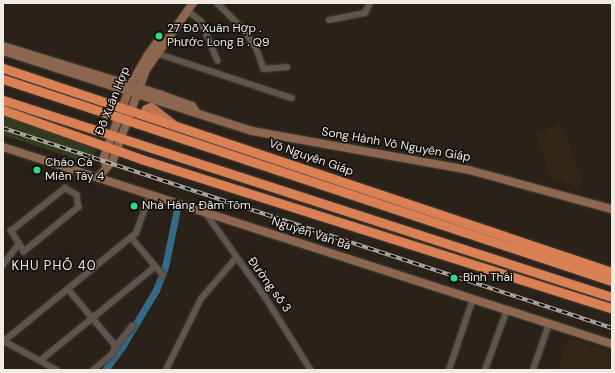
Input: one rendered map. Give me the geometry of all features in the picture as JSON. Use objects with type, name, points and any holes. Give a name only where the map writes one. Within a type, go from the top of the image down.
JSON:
[{"type":"highway","name":"Võ Nguyên Giáp","points":[[3,68],[79,93],[151,127],[612,281]]},
{"type":"highway","name":"Võ Nguyên Giáp","points":[[3,79],[125,114],[143,115],[173,124],[612,272]]},
{"type":"highway","points":[[62,97],[79,93]]},
{"type":"highway","points":[[3,100],[116,138],[612,297]]},
{"type":"highway","points":[[3,110],[112,149],[612,308]]},
{"type":"highway","points":[[143,115],[151,127]]},
{"type":"main road","name":"Đỗ Xuân Hợp","points":[[134,89],[156,53],[188,9]]},
{"type":"main road","name":"Đỗ Xuân Hợp","points":[[98,178],[106,166],[104,157],[112,149],[147,56],[177,18],[188,9]]},
{"type":"main road","name":"Song Hành Võ Nguyên Giáp","points":[[3,46],[80,68],[134,89]]},
{"type":"main road","name":"Song Hành Võ Nguyên Giáp","points":[[3,51],[192,106],[199,116],[274,137],[406,157],[470,170],[612,209]]},
{"type":"main road","name":"Nguyễn Văn Bá","points":[[3,147],[612,344]]},
{"type":"street","points":[[217,3],[242,27],[256,47],[264,69],[287,67]]},
{"type":"street","points":[[329,20],[365,13],[370,3]]},
{"type":"street","points":[[188,9],[201,21],[218,61]]},
{"type":"street","points":[[156,53],[292,98]]},
{"type":"street","points":[[65,188],[77,195],[79,207],[24,252],[18,245],[11,231],[65,188]]},
{"type":"street","points":[[57,370],[4,342],[69,290],[136,233],[150,195]]},
{"type":"street","name":"Đường số 3","points":[[206,213],[236,258],[266,298],[311,370]]},
{"type":"street","points":[[131,237],[163,275]]},
{"type":"street","points":[[3,265],[18,245]]},
{"type":"street","points":[[166,370],[201,299],[236,258]]},
{"type":"street","points":[[40,361],[93,320],[155,267]]},
{"type":"street","points":[[69,290],[116,346]]},
{"type":"street","points":[[449,370],[473,299]]},
{"type":"street","points":[[485,370],[506,310]]},
{"type":"street","points":[[533,370],[550,324]]},
{"type":"street","points":[[94,370],[113,354],[116,346],[132,326]]},
{"type":"shaded area","points":[[562,124],[583,183],[576,187],[550,177],[536,132]]},
{"type":"shaded area","points":[[568,338],[612,352],[612,370],[557,370]]},
{"type":"green space","points":[[3,115],[98,146],[93,159],[78,160],[3,135]]},
{"type":"waterway","points":[[105,370],[123,345],[156,290],[165,267],[177,209]]},
{"type":"railway","points":[[3,128],[612,328]]},
{"type":"place","name":"27 Đỗ Xuân Hợp . Phước Long B . Q9","points":[[159,36]]},
{"type":"place","name":"Cháo Cá Miền Tây 4","points":[[37,170]]},
{"type":"place","name":"Nhà Hàng Đầm Tôm","points":[[134,206]]},
{"type":"place","name":"Bình Thái","points":[[454,278]]},
{"type":"district","name":"KHU PHỐ 40","points":[[54,266]]}]
